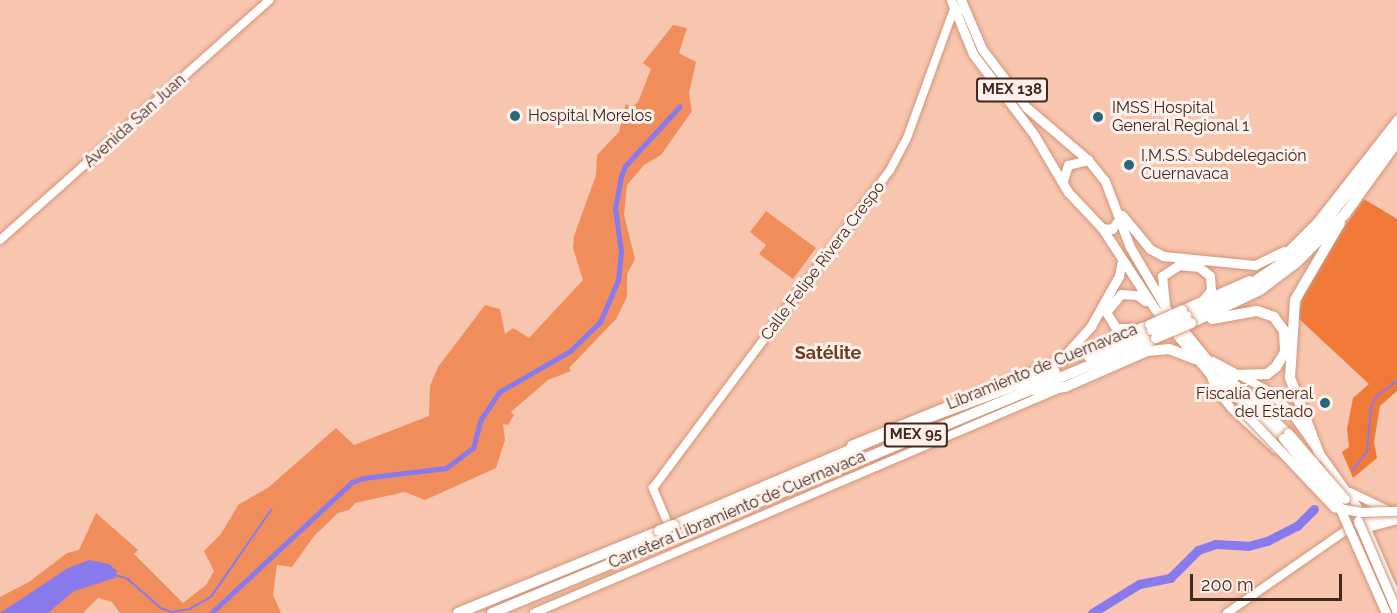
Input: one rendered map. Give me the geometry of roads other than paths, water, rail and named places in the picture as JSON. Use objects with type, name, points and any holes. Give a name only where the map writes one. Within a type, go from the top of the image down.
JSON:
[{"type":"highway","name":"Carretera Libramiento de Cuernavaca","points":[[492,613],[663,542],[672,526],[837,455],[1235,295],[1275,270],[1309,240],[1355,186],[1397,130]]},
{"type":"highway","name":"Carretera Libramiento de Cuernavaca","points":[[1364,173],[1397,142]]},
{"type":"highway","name":"Carretera Libramiento de Cuernavaca","points":[[1186,315],[1238,302],[1280,276],[1345,213],[1355,186]]},
{"type":"highway","points":[[1320,456],[1290,378],[1295,300],[1345,213]]},
{"type":"highway","points":[[1186,315],[1257,311],[1280,323],[1286,341],[1276,367],[1267,374],[1236,375]]},
{"type":"highway","name":"Carretera Libramiento de Cuernavaca","points":[[458,613],[659,531],[1018,394],[1150,330]]},
{"type":"highway","points":[[1018,394],[1065,387],[1147,351],[1169,349],[1200,358]]},
{"type":"main road","name":"MEX 138","points":[[951,0],[959,7],[982,49],[1026,107],[1088,160],[1105,181],[1144,275],[1200,358]]},
{"type":"main road","name":"MEX 138","points":[[959,7],[973,54],[1034,133],[1078,205],[1102,228],[1155,309],[1215,372],[1288,433],[1345,499],[1397,612]]},
{"type":"main road","name":"Libramiento de Cuernavaca","points":[[837,455],[865,437],[1059,360],[1150,330],[1186,315],[1201,302],[1254,278],[1305,236],[1355,186],[1397,120]]},
{"type":"main road","name":"Libramiento de Cuernavaca","points":[[1364,173],[1397,148]]},
{"type":"main road","points":[[1063,181],[1068,165],[1088,160]]},
{"type":"main road","points":[[1102,228],[1112,229],[1120,215],[1150,249],[1180,259],[1255,266],[1267,263],[1305,236]]},
{"type":"main road","points":[[1059,360],[1091,326],[1119,276],[1122,257]]},
{"type":"main road","points":[[1167,310],[1162,276],[1179,265],[1199,267],[1210,276],[1211,290],[1201,302]]},
{"type":"main road","points":[[1150,330],[1124,329],[1110,324],[1106,312],[1110,302],[1129,293],[1155,309]]},
{"type":"main road","points":[[1215,372],[1240,404],[1334,507],[1396,515]]},
{"type":"main road","points":[[1240,404],[1302,458],[1338,504],[1386,613]]},
{"type":"street","name":"Avenida San Juan","points":[[0,240],[269,0]]},
{"type":"street","name":"Calle Felipe Rivera Crespo","points":[[672,526],[653,488],[890,170],[907,138],[959,7]]},
{"type":"street","name":"MEX 138","points":[[1200,358],[1277,398],[1348,491],[1384,569],[1392,580],[1397,598]]},
{"type":"street","name":"MEX 138","points":[[1215,372],[1215,388],[1242,420],[1302,474],[1330,502],[1351,528],[1381,613]]},
{"type":"street","points":[[534,613],[679,549],[1065,387]]},
{"type":"street","points":[[1302,474],[1317,471],[1320,456]]},
{"type":"street","points":[[1348,491],[1396,515]]},
{"type":"street","points":[[1320,493],[1330,497],[1351,528]]},
{"type":"street","points":[[1365,526],[1369,502]]},
{"type":"street","points":[[1227,613],[1351,528],[1365,526],[1396,515]]},
{"type":"waterway","points":[[211,613],[352,482],[363,478],[446,468],[473,448],[481,419],[499,392],[570,351],[600,322],[618,280],[621,252],[615,208],[625,166],[680,106]]},
{"type":"waterway","points":[[1352,471],[1367,452],[1371,407],[1377,396],[1397,381]]},
{"type":"waterway","points":[[1092,613],[1139,584],[1170,578],[1198,550],[1215,544],[1248,546],[1267,541],[1297,526],[1314,509]]},
{"type":"waterway","points":[[116,575],[128,579],[161,608],[172,612],[190,609],[211,597],[271,510]]},
{"type":"place","name":"Hospital Morelos","points":[[515,116]]},
{"type":"place","name":"IMSS Hospital General Regional 1","points":[[1098,117]]},
{"type":"place","name":"I.M.S.S. Subdelegación Cuernavaca","points":[[1129,165]]},
{"type":"place","name":"Fiscalía General del Estado","points":[[1325,403]]},
{"type":"district","name":"Satélite","points":[[828,353]]}]
